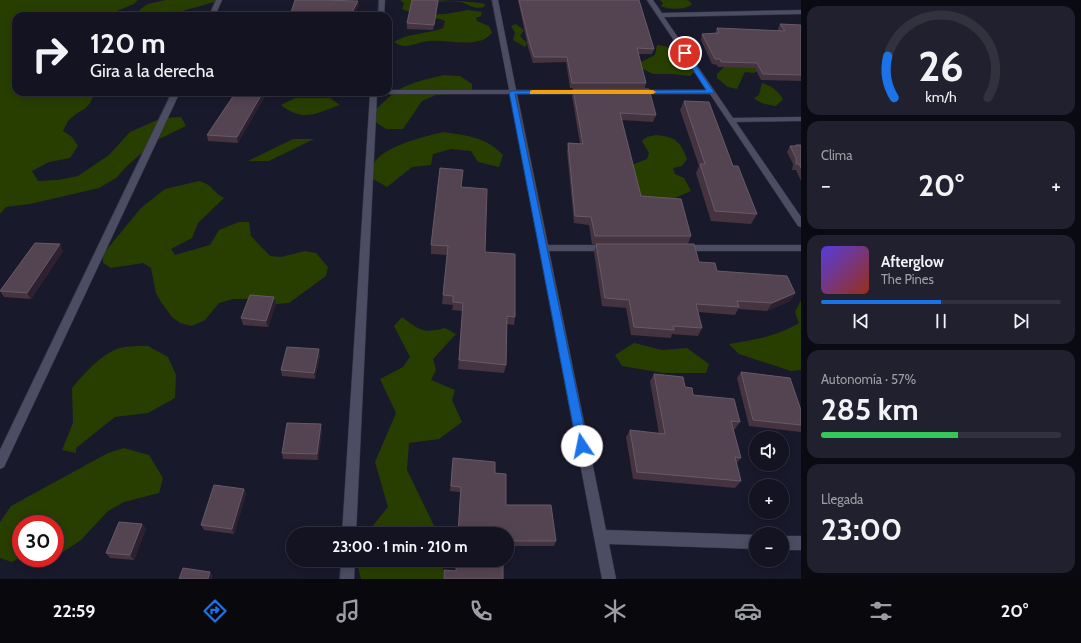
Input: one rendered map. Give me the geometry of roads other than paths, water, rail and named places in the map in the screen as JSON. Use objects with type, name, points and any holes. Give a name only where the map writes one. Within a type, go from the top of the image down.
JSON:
[{"type":"street","points":[[214,12],[219,0]]},
{"type":"street","points":[[381,12],[382,0]]},
{"type":"street","points":[[500,0],[495,0],[512,92],[609,579]]},
{"type":"street","points":[[650,0],[801,224]]},
{"type":"street","points":[[660,15],[801,12]]},
{"type":"street","points":[[392,92],[591,92]]},
{"type":"street","points":[[631,92],[711,92]]},
{"type":"street","points":[[0,463],[174,96]]},
{"type":"street","points":[[350,527],[374,96]]},
{"type":"street","points":[[730,120],[801,119]]},
{"type":"street","points":[[543,248],[621,248]]},
{"type":"street","points":[[668,248],[801,248]]},
{"type":"street","points":[[601,537],[749,542]]},
{"type":"street","points":[[789,543],[801,543]]},
{"type":"street","points":[[347,579],[348,567]]}]
